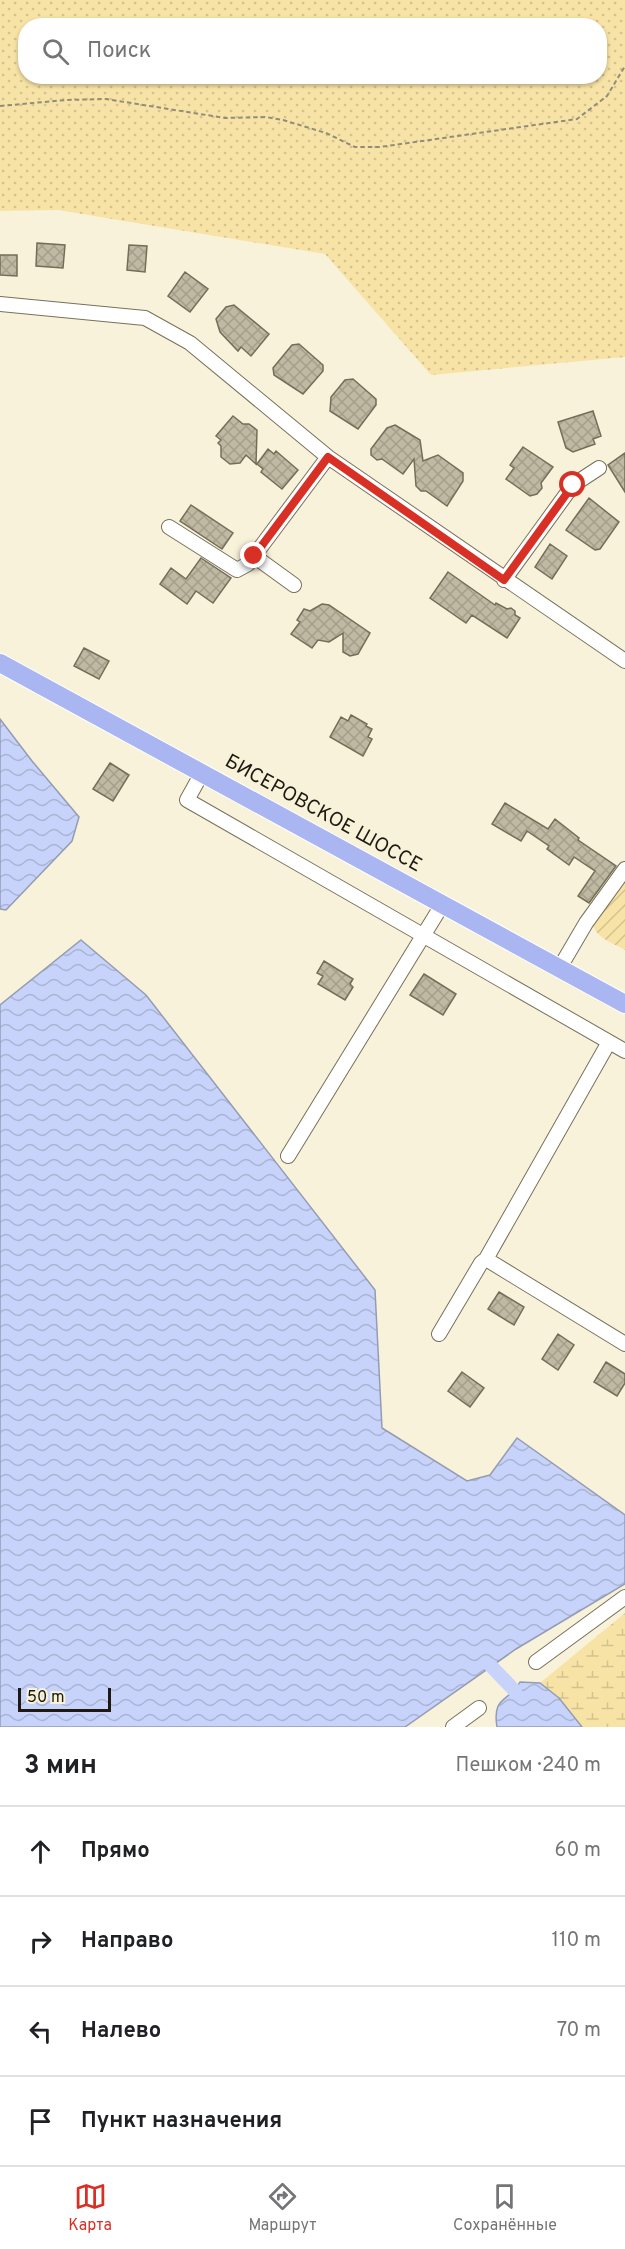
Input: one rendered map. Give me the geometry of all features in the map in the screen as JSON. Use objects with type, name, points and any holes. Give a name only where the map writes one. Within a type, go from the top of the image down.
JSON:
[{"type":"main road","name":"БИСЕРОВСКОЕ ШОССЕ","points":[[0,663],[625,1004]]},
{"type":"lane","points":[[0,304],[145,318],[190,343],[328,457],[625,661]]},
{"type":"lane","points":[[169,527],[237,570],[248,564],[328,457]]},
{"type":"lane","points":[[504,580],[573,485],[599,468]]},
{"type":"lane","points":[[254,556],[294,585]]},
{"type":"lane","points":[[202,773],[187,800],[625,1051]]},
{"type":"lane","points":[[559,969],[586,923],[625,869]]},
{"type":"lane","points":[[288,1156],[442,905]]},
{"type":"lane","points":[[439,1334],[481,1263],[486,1259],[609,1042]]},
{"type":"lane","points":[[486,1259],[625,1344]]},
{"type":"lane","points":[[536,1662],[625,1597]]},
{"type":"lane","points":[[453,1727],[479,1708]]},
{"type":"path","points":[[0,106],[106,99],[225,118],[266,117],[326,133],[355,147],[380,147],[577,119],[607,96],[625,66]]},
{"type":"green space","points":[[0,0],[625,0],[625,357],[431,375],[325,254],[58,210],[0,211]]},
{"type":"green space","points":[[625,881],[625,950],[598,934],[593,925]]},
{"type":"green space","points":[[625,1613],[625,1727],[582,1727],[559,1698],[540,1683]]},
{"type":"water","points":[[0,719],[79,817],[72,841],[6,910],[0,909]]},
{"type":"water","points":[[81,940],[146,995],[375,1290],[382,1428],[467,1481],[490,1475],[517,1438],[625,1515],[625,1584],[516,1649],[405,1727],[0,1727],[0,1005]]},
{"type":"water","points":[[520,1682],[540,1683],[559,1698],[582,1727],[497,1727],[496,1717],[499,1705]]},
{"type":"building","points":[[37,243],[65,245],[63,268],[36,266]]},
{"type":"building","points":[[129,245],[147,246],[145,272],[127,270]]},
{"type":"building","points":[[0,255],[17,255],[17,276],[0,275]]},
{"type":"building","points":[[185,272],[208,289],[190,312],[168,296]]},
{"type":"building","points":[[234,305],[269,334],[251,356],[241,347],[238,351],[220,332],[216,319],[226,307]]},
{"type":"building","points":[[299,344],[323,365],[323,371],[303,394],[274,375],[273,368],[292,345]]},
{"type":"building","points":[[353,379],[376,399],[376,405],[358,429],[330,411],[331,397],[345,380]]},
{"type":"building","points":[[593,411],[601,436],[593,439],[595,444],[573,452],[566,448],[558,422]]},
{"type":"building","points":[[233,416],[243,424],[249,424],[257,430],[256,464],[246,455],[240,463],[230,464],[221,457],[221,446],[218,443],[221,440],[216,436]]},
{"type":"building","points":[[395,425],[420,440],[423,461],[438,455],[463,473],[463,481],[447,506],[416,486],[414,459],[403,474],[382,459],[377,460],[371,455],[371,449],[387,428]]},
{"type":"building","points":[[523,447],[553,467],[541,483],[542,488],[537,494],[530,496],[506,479],[514,468],[510,465]]},
{"type":"building","points":[[268,449],[274,454],[276,451],[298,470],[282,489],[261,472],[263,469],[257,464]]},
{"type":"building","points":[[625,453],[625,492],[608,465]]},
{"type":"building","points":[[589,498],[619,522],[600,549],[595,550],[566,530]]},
{"type":"building","points":[[191,505],[233,533],[222,549],[180,521]]},
{"type":"building","points":[[550,544],[567,556],[552,579],[535,567]]},
{"type":"building","points":[[201,558],[231,578],[213,603],[196,591],[187,604],[160,584],[171,568],[186,579]]},
{"type":"building","points":[[448,572],[495,605],[496,603],[515,611],[515,615],[520,618],[507,638],[472,615],[466,623],[430,598]]},
{"type":"building","points":[[322,604],[329,605],[370,633],[358,654],[350,656],[343,652],[343,633],[329,642],[318,640],[312,648],[291,634],[300,622],[297,620],[304,609],[310,611]]},
{"type":"building","points":[[84,648],[109,661],[99,679],[74,666]]},
{"type":"building","points":[[351,715],[372,729],[368,737],[372,739],[363,756],[330,737],[341,717],[348,721]]},
{"type":"building","points":[[110,763],[129,775],[113,801],[93,789]]},
{"type":"building","points":[[505,803],[548,829],[555,819],[579,838],[578,840],[616,866],[589,903],[578,896],[595,871],[574,857],[569,865],[547,849],[549,846],[527,831],[521,841],[492,824]]},
{"type":"building","points":[[324,961],[353,979],[350,984],[353,987],[345,1000],[318,984],[323,976],[317,973]]},
{"type":"building","points":[[424,974],[456,994],[443,1015],[410,995]]},
{"type":"building","points":[[499,1292],[524,1307],[514,1325],[488,1309]]},
{"type":"building","points":[[558,1334],[574,1345],[558,1370],[542,1359]]},
{"type":"building","points":[[606,1362],[625,1374],[625,1383],[617,1396],[594,1382]]},
{"type":"building","points":[[462,1372],[484,1388],[470,1407],[448,1391]]},
{"type":"waterway","points":[[491,1666],[515,1691]]},
{"type":"route","points":[[254,556],[328,457],[504,580],[573,485]]}]
